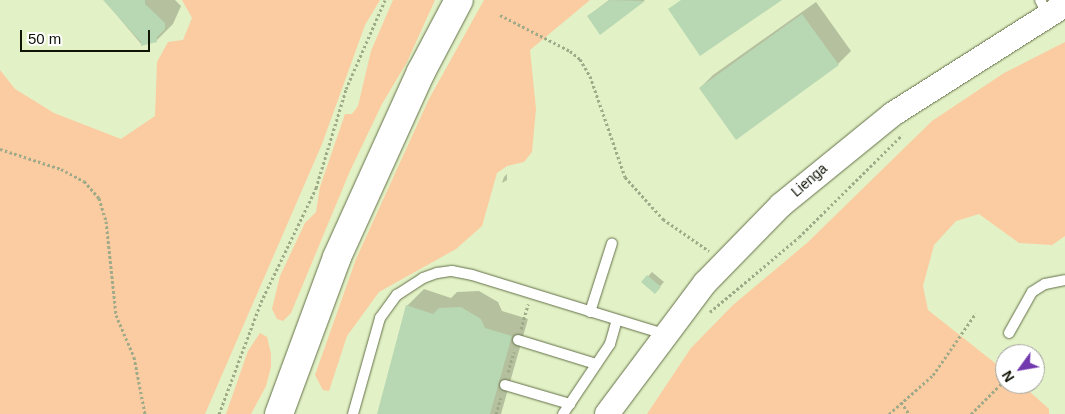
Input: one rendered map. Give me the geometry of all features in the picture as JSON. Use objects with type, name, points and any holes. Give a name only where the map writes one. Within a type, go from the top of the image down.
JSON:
[{"type":"main road","points":[[280,414],[336,257],[421,72],[459,0]]},
{"type":"street","name":"Lienga","points":[[607,414],[664,334],[724,261],[781,205],[860,138],[1051,7]]},
{"type":"lane","points":[[590,312],[612,243]]},
{"type":"lane","points":[[353,414],[380,318],[397,295],[423,278],[452,271],[472,275],[664,334]]},
{"type":"lane","points":[[1008,333],[1032,292],[1045,284],[1065,280]]},
{"type":"lane","points":[[563,414],[610,344],[617,320]]},
{"type":"lane","points":[[518,340],[596,364]]},
{"type":"lane","points":[[505,385],[570,404]]},
{"type":"path","points":[[219,414],[254,318],[316,188],[346,89],[385,0]]},
{"type":"path","points":[[500,15],[570,51],[580,59],[590,76],[625,177],[662,219],[724,261]]},
{"type":"path","points":[[704,318],[799,236],[908,130]]},
{"type":"path","points":[[0,149],[61,169],[84,181],[99,198],[106,221],[116,315],[136,363],[145,414]]},
{"type":"path","points":[[890,414],[932,375],[976,313]]},
{"type":"path","points":[[971,414],[995,390]]},
{"type":"path","points":[[901,402],[909,414]]},
{"type":"shaded area","points":[[182,0],[380,0],[365,25],[322,144],[205,414],[0,414],[0,70],[15,89],[54,113],[121,139],[155,116],[157,62],[168,42],[183,40],[192,18]]},
{"type":"shaded area","points":[[393,0],[435,0],[407,62],[382,104],[350,171],[291,313],[283,321],[277,319],[272,309],[280,276],[305,223],[316,212],[320,187],[345,114],[352,114],[358,106],[371,51]]},
{"type":"shaded area","points":[[484,0],[590,0],[530,50],[536,109],[532,152],[524,162],[507,166],[497,173],[482,226],[456,249],[379,292],[347,336],[329,391],[323,390],[315,375],[356,259],[429,99]]},
{"type":"shaded area","points":[[1065,42],[1065,236],[1052,245],[1019,243],[979,214],[956,221],[934,245],[923,286],[928,310],[995,363],[995,394],[1032,394],[1049,409],[1049,414],[647,414],[691,348],[733,305],[807,243],[932,121],[1004,73]]},
{"type":"shaded area","points":[[260,333],[267,337],[271,354],[271,367],[266,386],[251,414],[226,414],[248,351]]},
{"type":"building","points":[[103,0],[145,0],[145,4],[165,23],[165,29],[157,37],[157,42],[141,46],[141,42]]},
{"type":"building","points":[[610,0],[645,1],[600,35],[587,16]]},
{"type":"building","points":[[681,0],[782,0],[700,56],[668,9]]},
{"type":"building","points":[[802,14],[839,65],[736,140],[699,88]]},
{"type":"building","points":[[647,275],[661,287],[655,294],[641,282]]},
{"type":"building","points":[[406,305],[433,314],[439,308],[461,307],[481,319],[485,328],[512,336],[490,414],[377,414]]}]
